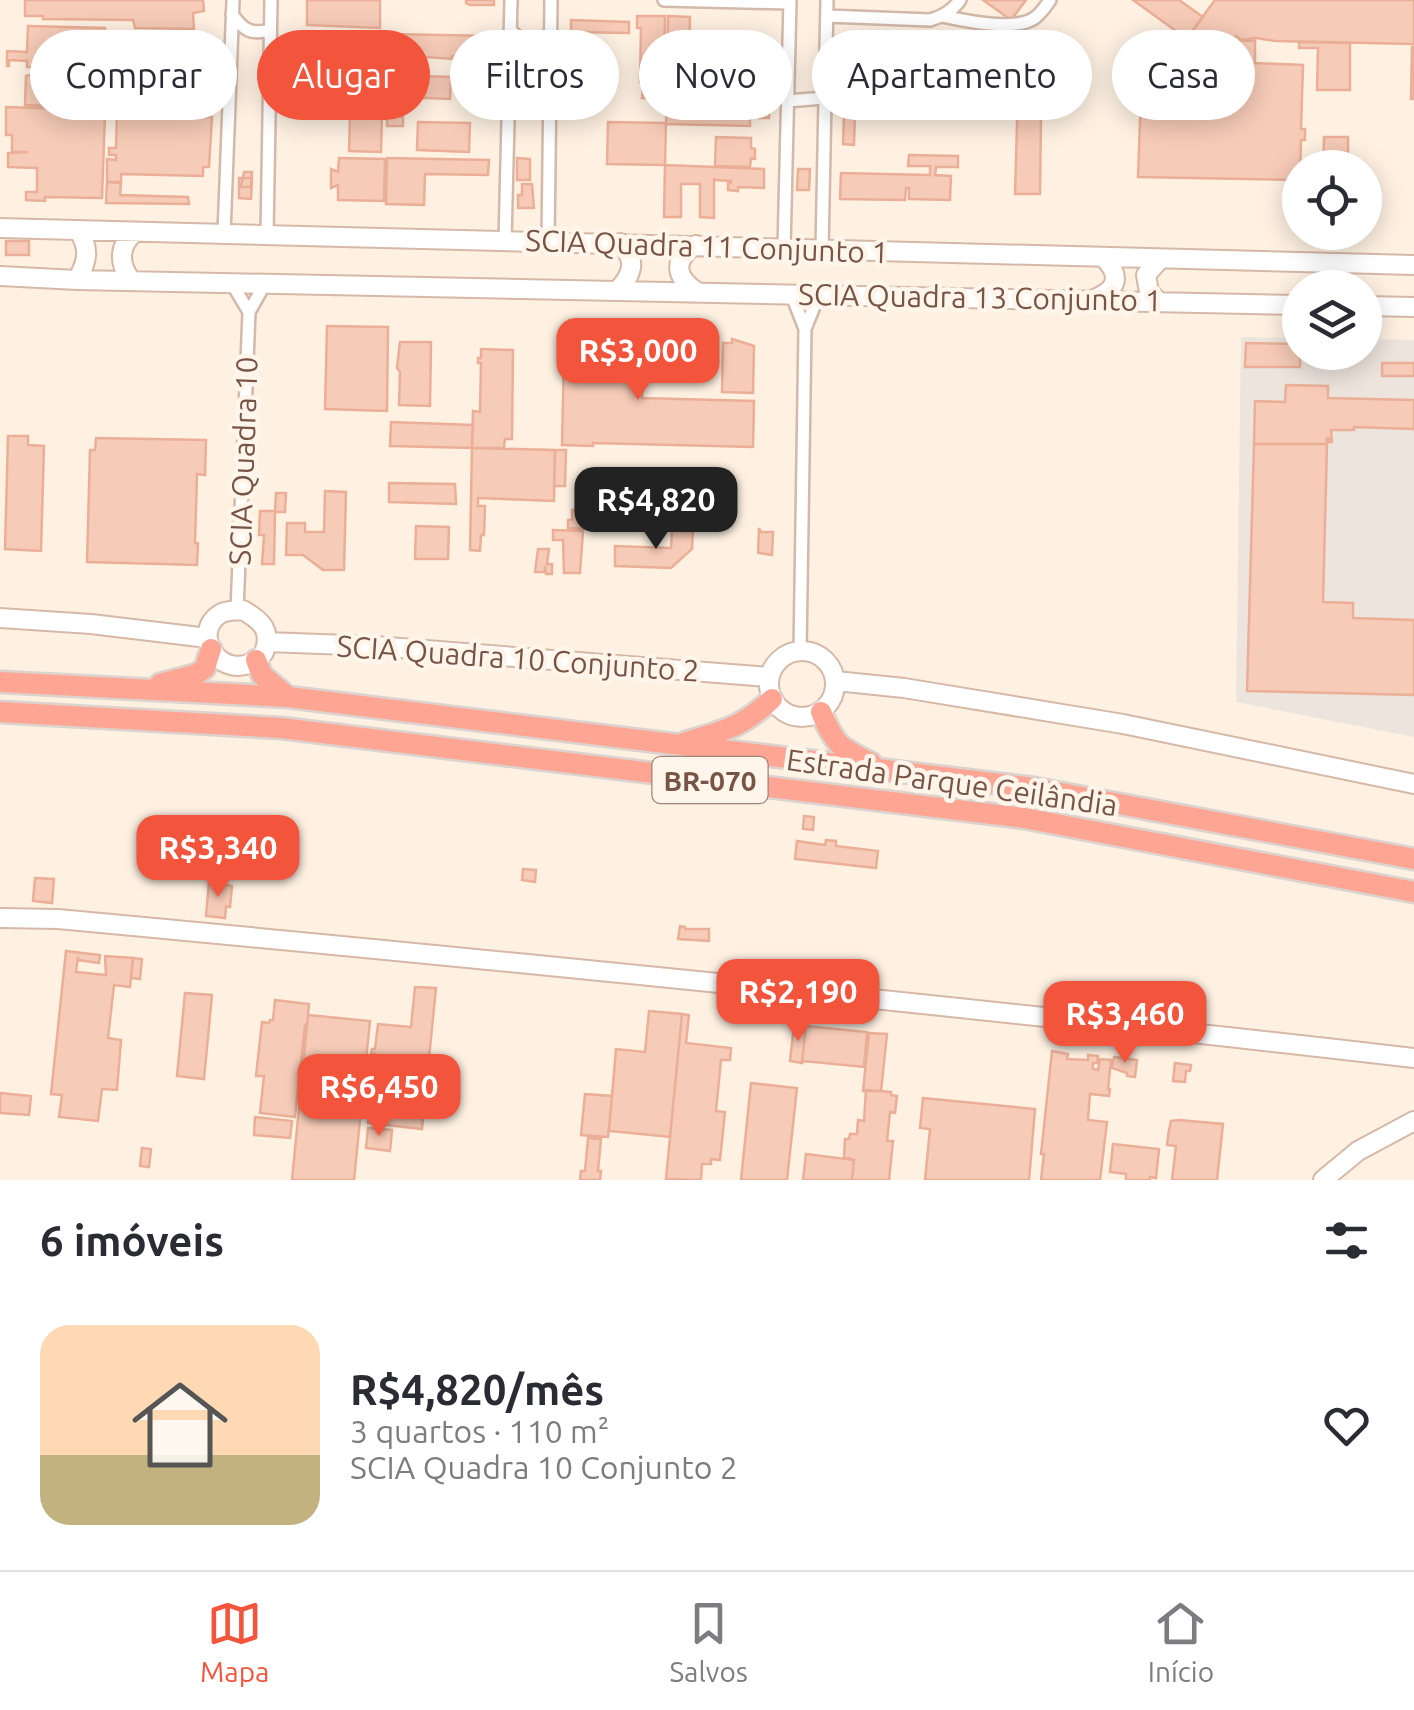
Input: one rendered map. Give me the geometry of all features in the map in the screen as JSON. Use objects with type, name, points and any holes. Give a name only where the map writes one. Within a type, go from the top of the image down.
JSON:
[{"type":"highway","points":[[120,688],[163,684],[197,674],[205,668],[209,644]]},
{"type":"highway","points":[[261,651],[262,675],[288,697]]},
{"type":"highway","name":"Estrada Parque Ceilândia","points":[[0,682],[288,697],[1034,788],[1414,859]]},
{"type":"highway","points":[[677,744],[740,725],[772,700]]},
{"type":"highway","name":"Estrada Parque Ceilândia","points":[[0,712],[282,728],[1005,816],[1414,892]]},
{"type":"highway","points":[[821,712],[834,741],[887,770]]},
{"type":"street","points":[[224,234],[232,0]]},
{"type":"street","points":[[270,0],[270,30]]},
{"type":"street","points":[[511,0],[511,30]]},
{"type":"street","points":[[551,30],[552,0]]},
{"type":"street","points":[[664,0],[790,1],[789,30]]},
{"type":"street","points":[[826,30],[827,0]]},
{"type":"street","points":[[826,16],[930,20],[942,16],[960,0]]},
{"type":"street","points":[[942,16],[1014,24],[1030,21],[1050,0]]},
{"type":"street","points":[[232,14],[247,31],[257,33]]},
{"type":"street","points":[[267,236],[269,120]]},
{"type":"street","points":[[505,241],[508,120]]},
{"type":"street","points":[[548,241],[550,120]]},
{"type":"street","points":[[784,249],[787,120]]},
{"type":"street","points":[[822,250],[824,120]]},
{"type":"street","name":"SCIA Quadra 11 Conjunto 1","points":[[0,228],[1414,265]]},
{"type":"street","points":[[77,280],[88,252],[78,230]]},
{"type":"street","points":[[130,279],[124,270],[122,248],[135,232]]},
{"type":"street","points":[[618,290],[632,272],[628,250],[620,242]]},
{"type":"street","points":[[696,245],[684,252],[680,274],[685,284],[698,292]]},
{"type":"street","points":[[1092,300],[1113,288],[1116,275],[1103,257]]},
{"type":"street","points":[[1158,302],[1148,292],[1146,275],[1160,259]]},
{"type":"street","name":"SCIA Quadra 13 Conjunto 1","points":[[0,276],[1282,304]]},
{"type":"street","name":"SCIA Quadra 10","points":[[230,282],[248,312]]},
{"type":"street","name":"SCIA Quadra 10","points":[[238,610],[248,312],[266,282]]},
{"type":"street","points":[[790,293],[805,329]]},
{"type":"street","points":[[800,651],[805,329],[818,294]]},
{"type":"street","points":[[1382,306],[1414,307]]},
{"type":"street","points":[[238,610],[260,622],[267,632],[261,651],[243,665],[229,665],[216,658],[209,644],[215,619],[222,612],[238,610]]},
{"type":"street","points":[[0,618],[91,624],[209,644]]},
{"type":"street","name":"SCIA Quadra 10 Conjunto 2","points":[[261,651],[375,646],[770,677]]},
{"type":"street","points":[[800,651],[822,657],[836,681],[829,705],[808,717],[794,717],[781,710],[769,689],[774,666],[782,657],[800,651]]},
{"type":"street","points":[[836,681],[904,688],[1123,724],[1414,784]]},
{"type":"street","points":[[0,907],[58,919]]},
{"type":"street","points":[[0,918],[58,919],[466,958],[1127,1025],[1412,1060]]},
{"type":"street","points":[[1323,1180],[1358,1151],[1414,1121]]},
{"type":"shaded area","points":[[1241,337],[1282,338],[1282,370],[1382,370],[1382,339],[1414,340],[1414,737],[1236,702]]},
{"type":"building","points":[[25,0],[203,0],[204,11],[193,13],[194,29],[135,28],[133,20],[25,16]]},
{"type":"building","points":[[307,0],[380,0],[380,28],[307,25]]},
{"type":"building","points":[[466,0],[494,0],[494,5],[470,5]]},
{"type":"building","points":[[983,0],[1026,0],[1011,20]]},
{"type":"building","points":[[1133,0],[1179,0],[1203,17],[1194,30],[1175,30]]},
{"type":"building","points":[[1215,0],[1414,0],[1414,44],[1275,41],[1255,38],[1255,30],[1193,30]]},
{"type":"building","points":[[637,16],[665,16],[665,30],[637,28]]},
{"type":"building","points":[[668,16],[690,17],[690,30],[668,30]]},
{"type":"building","points":[[571,20],[629,22],[629,33],[571,30]]},
{"type":"building","points":[[28,26],[105,28],[30,30],[30,67],[27,61],[9,60],[7,66],[7,51],[27,52]]},
{"type":"building","points":[[430,35],[450,35],[450,59],[430,57]]},
{"type":"building","points":[[1299,42],[1350,43],[1350,90],[1317,90],[1318,48],[1299,48]]},
{"type":"building","points":[[1414,47],[1414,99],[1411,99]]},
{"type":"building","points":[[1255,63],[1303,65],[1301,129],[1305,129],[1305,140],[1301,140],[1301,150],[1282,150],[1282,180],[1138,177],[1140,120],[1255,120]]},
{"type":"building","points":[[30,75],[30,105],[25,105],[26,76]]},
{"type":"building","points":[[430,76],[450,77],[450,99],[430,98]]},
{"type":"building","points":[[6,107],[30,108],[30,120],[105,120],[102,198],[26,200],[26,192],[37,192],[37,168],[8,167],[8,153],[28,152],[12,152],[12,135],[6,135]]},
{"type":"building","points":[[117,120],[212,120],[209,167],[203,167],[203,176],[121,174],[121,182],[107,182],[107,159],[116,160],[116,155],[109,155],[109,148],[116,148]]},
{"type":"building","points":[[350,120],[382,120],[381,152],[349,151]]},
{"type":"building","points":[[387,120],[403,120],[403,126],[387,126]]},
{"type":"building","points":[[666,120],[750,120],[750,126],[666,124]]},
{"type":"building","points":[[844,120],[855,120],[854,145],[843,144]]},
{"type":"building","points":[[1017,120],[1041,120],[1040,194],[1015,194]]},
{"type":"building","points":[[418,122],[470,123],[469,152],[417,150]]},
{"type":"building","points":[[608,122],[666,123],[665,165],[607,164]]},
{"type":"building","points":[[716,137],[751,138],[755,159],[751,158],[750,167],[715,166]]},
{"type":"building","points":[[1324,137],[1348,137],[1348,150],[1324,150]]},
{"type":"building","points":[[909,155],[958,156],[958,167],[936,167],[935,175],[951,176],[950,200],[909,199],[909,188],[905,200],[840,199],[841,173],[930,175],[930,166],[908,166]]},
{"type":"building","points":[[339,158],[385,159],[384,201],[338,200],[338,185],[331,188],[331,169],[338,172]]},
{"type":"building","points":[[387,158],[489,160],[488,175],[425,174],[424,205],[386,204]]},
{"type":"building","points":[[517,158],[530,159],[530,180],[517,180]]},
{"type":"building","points":[[665,165],[764,169],[764,188],[728,190],[731,181],[714,178],[714,218],[700,217],[700,184],[681,184],[681,217],[664,217]]},
{"type":"building","points":[[798,169],[810,169],[809,190],[797,190]]},
{"type":"building","points":[[244,172],[252,172],[251,187],[241,187]]},
{"type":"building","points":[[239,178],[252,178],[251,199],[239,198]]},
{"type":"building","points":[[107,182],[121,183],[120,195],[188,197],[189,204],[106,203]]},
{"type":"building","points":[[522,184],[532,184],[534,208],[518,208]]},
{"type":"building","points":[[6,241],[29,241],[29,255],[6,255]]},
{"type":"building","points":[[569,320],[587,320],[587,328],[569,327]]},
{"type":"building","points":[[327,326],[388,327],[387,411],[325,409]]},
{"type":"building","points":[[568,329],[624,330],[623,357],[643,357],[642,398],[754,401],[753,447],[562,445]]},
{"type":"building","points":[[732,339],[754,346],[753,393],[722,392],[723,343],[732,343]]},
{"type":"building","points":[[400,342],[431,342],[430,406],[399,405]]},
{"type":"building","points":[[1246,343],[1282,344],[1282,367],[1245,367]]},
{"type":"building","points":[[481,349],[513,350],[512,439],[505,439],[504,448],[472,448],[473,411],[480,412]]},
{"type":"building","points":[[1382,363],[1414,363],[1414,376],[1382,376]]},
{"type":"building","points":[[1286,385],[1328,386],[1328,398],[1414,400],[1414,429],[1354,427],[1331,430],[1332,442],[1327,438],[1326,444],[1254,444],[1255,401],[1285,402]]},
{"type":"building","points":[[391,422],[473,425],[472,448],[390,446]]},
{"type":"building","points":[[8,436],[28,436],[28,445],[44,446],[41,551],[5,549]]},
{"type":"building","points":[[96,438],[206,440],[205,475],[197,474],[197,565],[87,562],[90,450],[95,450]]},
{"type":"building","points":[[1254,444],[1327,444],[1323,602],[1353,603],[1353,618],[1414,620],[1414,695],[1247,691]]},
{"type":"building","points":[[472,448],[555,450],[554,501],[478,498],[478,506],[485,506],[480,551],[470,550]]},
{"type":"building","points":[[555,450],[566,450],[565,486],[554,486]]},
{"type":"building","points":[[389,483],[455,484],[456,504],[389,502]]},
{"type":"building","points":[[325,491],[346,492],[344,570],[323,570],[303,555],[286,555],[287,523],[305,523],[305,532],[324,532]]},
{"type":"building","points":[[276,493],[286,493],[285,512],[275,512]]},
{"type":"building","points":[[572,510],[592,510],[592,529],[568,528]]},
{"type":"building","points":[[260,511],[275,511],[274,564],[262,564],[264,535],[259,535]]},
{"type":"building","points":[[416,526],[449,527],[448,559],[415,559]]},
{"type":"building","points":[[759,528],[761,532],[773,532],[772,555],[758,553]]},
{"type":"building","points":[[672,529],[693,529],[692,549],[671,568],[615,566],[615,546],[671,548]]},
{"type":"building","points":[[553,530],[583,531],[580,573],[564,573],[563,540],[553,540]]},
{"type":"building","points":[[538,549],[549,549],[547,564],[552,564],[552,574],[546,574],[545,566],[545,572],[535,572]]},
{"type":"building","points":[[804,816],[814,817],[813,830],[803,829]]},
{"type":"building","points":[[826,840],[836,841],[836,846],[878,851],[876,868],[795,859],[797,841],[825,845]]},
{"type":"building","points":[[523,869],[536,870],[535,882],[522,880]]},
{"type":"building","points":[[35,878],[54,879],[52,903],[33,901]]},
{"type":"building","points":[[209,882],[232,886],[225,918],[206,916]]},
{"type":"building","points":[[680,926],[709,929],[709,941],[678,939]]},
{"type":"building","points":[[66,951],[100,955],[99,963],[78,957],[76,972],[106,975],[105,956],[133,958],[130,987],[114,985],[108,1038],[121,1040],[117,1090],[102,1089],[98,1121],[59,1117],[62,1095],[51,1094]]},
{"type":"building","points":[[133,958],[142,959],[140,979],[131,978]]},
{"type":"building","points":[[415,987],[436,988],[422,1129],[368,1123],[375,1054],[371,1054],[378,1024],[411,1027]]},
{"type":"building","points":[[185,993],[212,995],[204,1079],[177,1076]]},
{"type":"building","points":[[275,1000],[309,1004],[295,1117],[260,1113],[264,1076],[256,1076],[262,1022],[273,1020]]},
{"type":"building","points":[[649,1011],[682,1014],[670,1137],[609,1131],[616,1049],[645,1052]]},
{"type":"building","points":[[682,1014],[689,1015],[686,1043],[731,1048],[730,1060],[721,1060],[716,1111],[725,1112],[720,1160],[702,1164],[701,1180],[666,1179]]},
{"type":"building","points":[[308,1015],[370,1021],[354,1180],[292,1180]]},
{"type":"building","points":[[794,1025],[806,1026],[802,1063],[790,1061]]},
{"type":"building","points":[[806,1026],[867,1032],[864,1067],[802,1061]]},
{"type":"building","points":[[869,1033],[887,1034],[881,1091],[863,1091]]},
{"type":"building","points":[[1052,1051],[1068,1054],[1067,1059],[1088,1060],[1088,1055],[1098,1056],[1093,1069],[1098,1070],[1100,1059],[1111,1060],[1109,1096],[1090,1094],[1088,1120],[1107,1122],[1100,1180],[1041,1180]]},
{"type":"building","points":[[1114,1057],[1137,1060],[1135,1077],[1112,1068]]},
{"type":"building","points":[[1175,1063],[1191,1065],[1185,1082],[1173,1081]]},
{"type":"building","points":[[751,1083],[797,1088],[787,1180],[741,1180]]},
{"type":"building","points":[[866,1090],[897,1096],[895,1113],[890,1112],[887,1141],[893,1141],[889,1180],[852,1180],[854,1160],[844,1157],[845,1139],[857,1134],[858,1120],[864,1121]]},
{"type":"building","points":[[0,1093],[31,1096],[29,1115],[0,1113]]},
{"type":"building","points":[[585,1094],[612,1096],[608,1137],[581,1135]]},
{"type":"building","points":[[923,1098],[1035,1109],[1029,1180],[925,1180],[930,1129],[920,1128]]},
{"type":"building","points":[[255,1117],[292,1121],[290,1138],[254,1135]]},
{"type":"building","points":[[1171,1121],[1223,1124],[1217,1180],[1172,1180],[1176,1146],[1167,1145]]},
{"type":"building","points":[[368,1128],[392,1130],[390,1151],[366,1148]]},
{"type":"building","points":[[588,1138],[601,1139],[600,1180],[580,1180],[581,1171],[585,1171]]},
{"type":"building","points":[[1113,1144],[1159,1149],[1156,1178],[1126,1180],[1126,1174],[1110,1172]]},
{"type":"building","points":[[142,1148],[151,1149],[149,1167],[140,1166]]},
{"type":"building","points":[[806,1154],[854,1160],[852,1180],[803,1180]]}]
